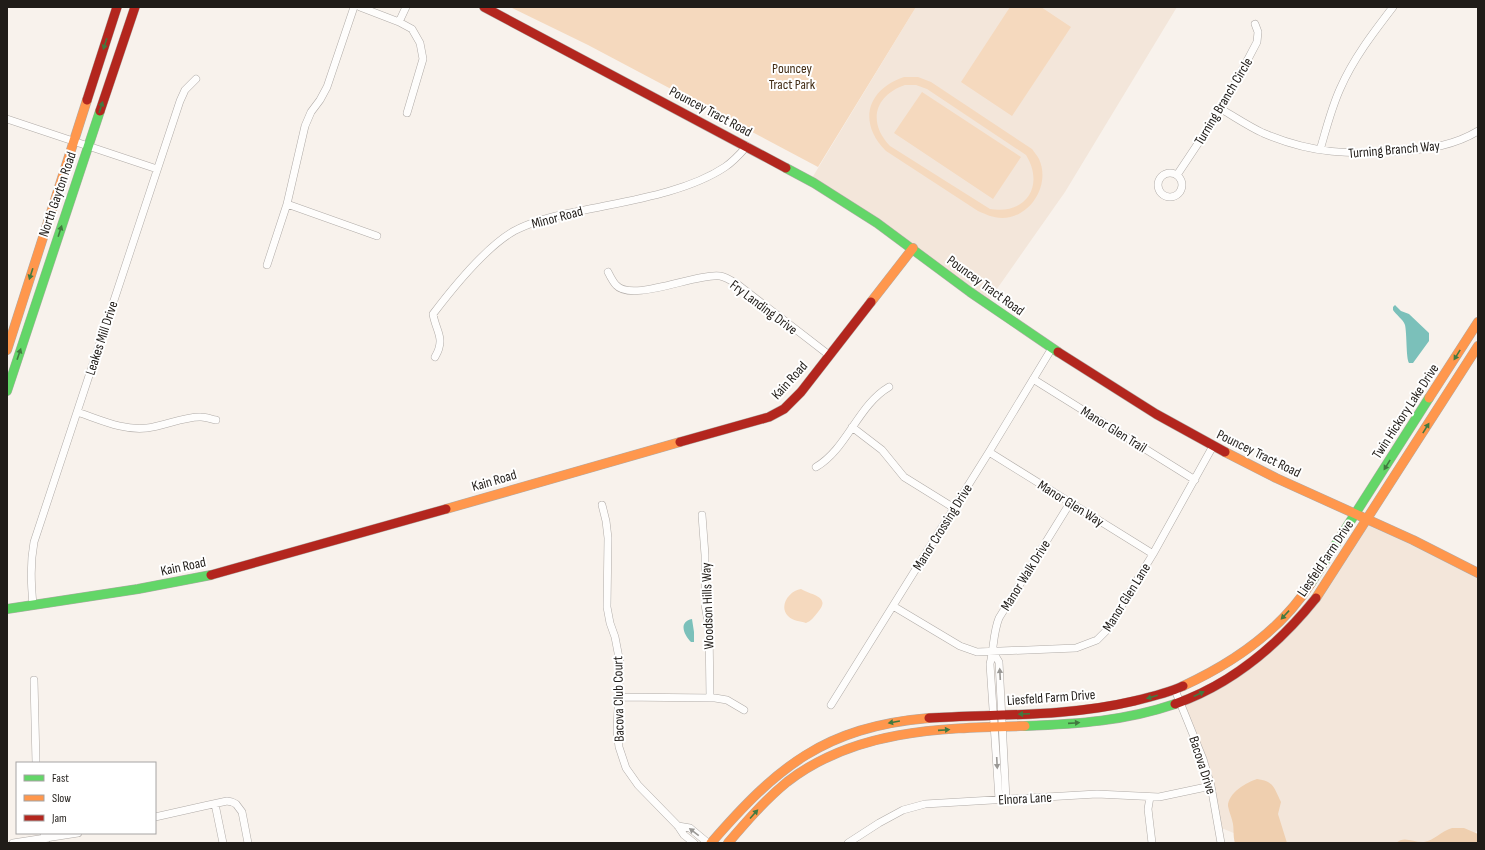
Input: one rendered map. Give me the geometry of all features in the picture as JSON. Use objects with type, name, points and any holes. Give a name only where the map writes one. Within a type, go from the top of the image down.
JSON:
[{"type":"street","name":"North Gayton Road","points":[[7,350],[117,7]]},
{"type":"street","name":"North Gayton Road","points":[[7,391],[135,7]]},
{"type":"street","points":[[267,265],[287,204],[305,126],[311,112],[327,87],[354,7]]},
{"type":"street","points":[[360,7],[399,22],[412,29],[420,42],[423,59],[407,113]]},
{"type":"street","points":[[399,22],[406,7]]},
{"type":"street","name":"Pouncey Tract Road","points":[[484,7],[747,146],[837,197],[913,248],[970,292],[1052,348],[1150,410],[1213,446],[1276,478],[1413,540],[1478,573]]},
{"type":"street","points":[[1320,150],[1334,103],[1349,69],[1393,7]]},
{"type":"street","name":"Turning Branch Circle","points":[[1177,176],[1221,109],[1257,42],[1258,32],[1255,24]]},
{"type":"street","name":"Leakes Mill Drive","points":[[34,605],[31,582],[31,560],[34,542],[182,95],[196,79]]},
{"type":"street","name":"Turning Branch Way","points":[[1221,109],[1262,132],[1299,146],[1338,153],[1358,154],[1425,149],[1446,145],[1463,139],[1478,130]]},
{"type":"street","points":[[7,119],[157,169]]},
{"type":"street","name":"Minor Road","points":[[435,357],[441,342],[440,334],[435,324],[433,314],[466,274],[486,253],[506,236],[537,221],[558,215],[628,201],[682,187],[712,175],[726,167],[739,156],[747,146]]},
{"type":"street","points":[[287,204],[377,236]]},
{"type":"street","name":"Kain Road","points":[[7,609],[145,589],[208,575],[756,421],[776,414],[791,403],[913,248]]},
{"type":"street","name":"Fry Landing Drive","points":[[608,272],[616,286],[623,289],[641,291],[705,276],[722,276],[737,284],[829,356]]},
{"type":"street","name":"Twin Hickory Lake Drive","points":[[1355,514],[1478,322]]},
{"type":"street","name":"Twin Hickory Lake Drive","points":[[1367,520],[1478,346]]},
{"type":"street","name":"Manor Crossing Drive","points":[[831,705],[1052,348]]},
{"type":"street","name":"Manor Glen Trail","points":[[1033,379],[1195,480]]},
{"type":"street","points":[[816,467],[828,458],[877,395],[889,387]]},
{"type":"street","points":[[77,412],[117,426],[131,429],[146,429],[194,417],[216,420]]},
{"type":"street","points":[[852,427],[882,450],[904,477],[954,508]]},
{"type":"street","name":"Manor Glen Lane","points":[[893,606],[968,650],[976,652],[1076,648],[1097,640],[1106,631],[1153,554],[1213,446]]},
{"type":"street","name":"Manor Glen Way","points":[[989,452],[1153,554]]},
{"type":"street","name":"Manor Walk Drive","points":[[1003,799],[998,726],[999,662],[993,652],[995,628],[999,618],[1070,503]]},
{"type":"street","name":"Bacova Club Court","points":[[602,505],[608,538],[606,592],[607,606],[620,663],[618,697],[619,747],[624,764],[638,785],[678,826],[684,835],[694,843]]},
{"type":"street","name":"Liesfeld Farm Drive","points":[[710,843],[770,779],[792,763],[823,745],[863,729],[899,721],[1083,710],[1128,703],[1175,690],[1206,676],[1226,665],[1252,646],[1277,624],[1304,592],[1355,514]]},
{"type":"street","name":"Woodson Hills Way","points":[[702,515],[705,555],[705,605],[708,627],[710,698]]},
{"type":"street","name":"Liesfeld Farm Drive","points":[[728,843],[768,798],[789,781],[810,766],[846,748],[880,738],[909,732],[1109,720],[1143,714],[1180,702],[1212,687],[1235,674],[1267,651],[1286,634],[1320,594],[1367,520]]},
{"type":"street","points":[[34,680],[36,762]]},
{"type":"street","name":"Bacova Drive","points":[[1175,690],[1203,759],[1211,786],[1221,843]]},
{"type":"street","points":[[618,697],[710,698],[727,700],[744,710]]},
{"type":"street","name":"Elnora Lane","points":[[848,843],[878,823],[903,810],[925,804],[1097,794],[1159,797],[1211,786]]},
{"type":"street","points":[[1150,797],[1148,810],[1152,843]]},
{"type":"street","points":[[156,817],[227,801],[232,802],[240,808],[242,812],[248,843]]},
{"type":"street","points":[[215,804],[223,843]]},
{"type":"street","name":"Bacova Club Court","points":[[678,826],[690,828],[710,843]]},
{"type":"street","points":[[13,843],[71,834]]},
{"type":"shaded area","points":[[916,7],[1177,7],[1065,192],[987,303],[812,178]]},
{"type":"shaded area","points":[[1368,519],[1478,574],[1478,829],[1474,835],[1432,843],[1258,843],[1219,827],[1211,786],[1180,702],[1200,693],[1297,622]]},
{"type":"shaded area","points":[[1257,779],[1270,783],[1277,793],[1281,802],[1278,814],[1287,843],[1235,843],[1233,824],[1228,806],[1229,801],[1239,789]]},
{"type":"shaded area","points":[[1452,828],[1464,828],[1478,834],[1478,843],[1396,843],[1406,839],[1424,842]]},
{"type":"green space","name":"Pouncey Tract Park","points":[[510,7],[916,7],[818,167],[588,45]]},
{"type":"green space","points":[[1010,7],[1041,7],[1071,27],[1012,116],[961,82]]},
{"type":"green space","points":[[904,77],[918,77],[931,82],[1032,149],[1039,159],[1042,169],[1040,189],[1036,198],[1029,206],[1012,217],[992,217],[978,211],[886,151],[877,140],[869,119],[870,108],[874,99],[881,90]],"holes":[[[905,85],[916,85],[927,89],[1026,155],[1031,166],[1033,177],[1029,196],[1022,203],[1003,210],[990,209],[890,146],[878,128],[878,110],[881,102],[887,95]]]},
{"type":"green space","points":[[922,92],[1021,157],[993,199],[894,133]]},
{"type":"green space","points":[[801,589],[818,597],[823,602],[822,607],[817,614],[806,623],[790,618],[785,612],[784,608],[789,595]]},
{"type":"water","points":[[1395,305],[1401,311],[1409,314],[1429,333],[1429,341],[1413,363],[1409,363],[1408,360],[1405,325],[1393,310]]},
{"type":"water","points":[[692,619],[694,642],[691,642],[688,639],[684,629],[685,623]]},
{"type":"traffic: fast","points":[[7,391],[100,111]]},
{"type":"traffic: fast","points":[[786,168],[814,183],[877,223],[970,292],[1058,352]]},
{"type":"traffic: fast","points":[[1311,583],[1429,398]]},
{"type":"traffic: fast","points":[[7,609],[138,589],[211,575]]},
{"type":"traffic: fast","points":[[1025,726],[1101,721],[1156,710],[1175,704]]},
{"type":"traffic: slow","points":[[7,350],[87,100]]},
{"type":"traffic: slow","points":[[871,302],[913,248]]},
{"type":"traffic: slow","points":[[1429,398],[1478,322]]},
{"type":"traffic: slow","points":[[1316,598],[1478,346]]},
{"type":"traffic: slow","points":[[446,509],[680,442]]},
{"type":"traffic: slow","points":[[1225,452],[1276,478],[1413,540],[1478,573]]},
{"type":"traffic: slow","points":[[1183,686],[1220,667],[1254,644],[1285,616],[1311,583]]},
{"type":"traffic: slow","points":[[711,843],[758,793],[781,772],[805,755],[831,741],[860,731],[892,723],[929,718]]},
{"type":"traffic: slow","points":[[728,843],[763,804],[787,782],[813,764],[841,751],[900,735],[962,728],[1025,726]]},
{"type":"traffic: jam","points":[[87,100],[117,7]]},
{"type":"traffic: jam","points":[[100,111],[135,7]]},
{"type":"traffic: jam","points":[[484,7],[786,168]]},
{"type":"traffic: jam","points":[[680,442],[769,417],[784,409],[801,392],[871,302]]},
{"type":"traffic: jam","points":[[1058,352],[1156,414],[1225,452]]},
{"type":"traffic: jam","points":[[211,575],[446,509]]},
{"type":"traffic: jam","points":[[1175,704],[1196,696],[1216,685],[1253,661],[1286,631],[1316,598]]},
{"type":"traffic: jam","points":[[929,718],[1032,714],[1083,710],[1140,699],[1165,693],[1183,686]]}]
